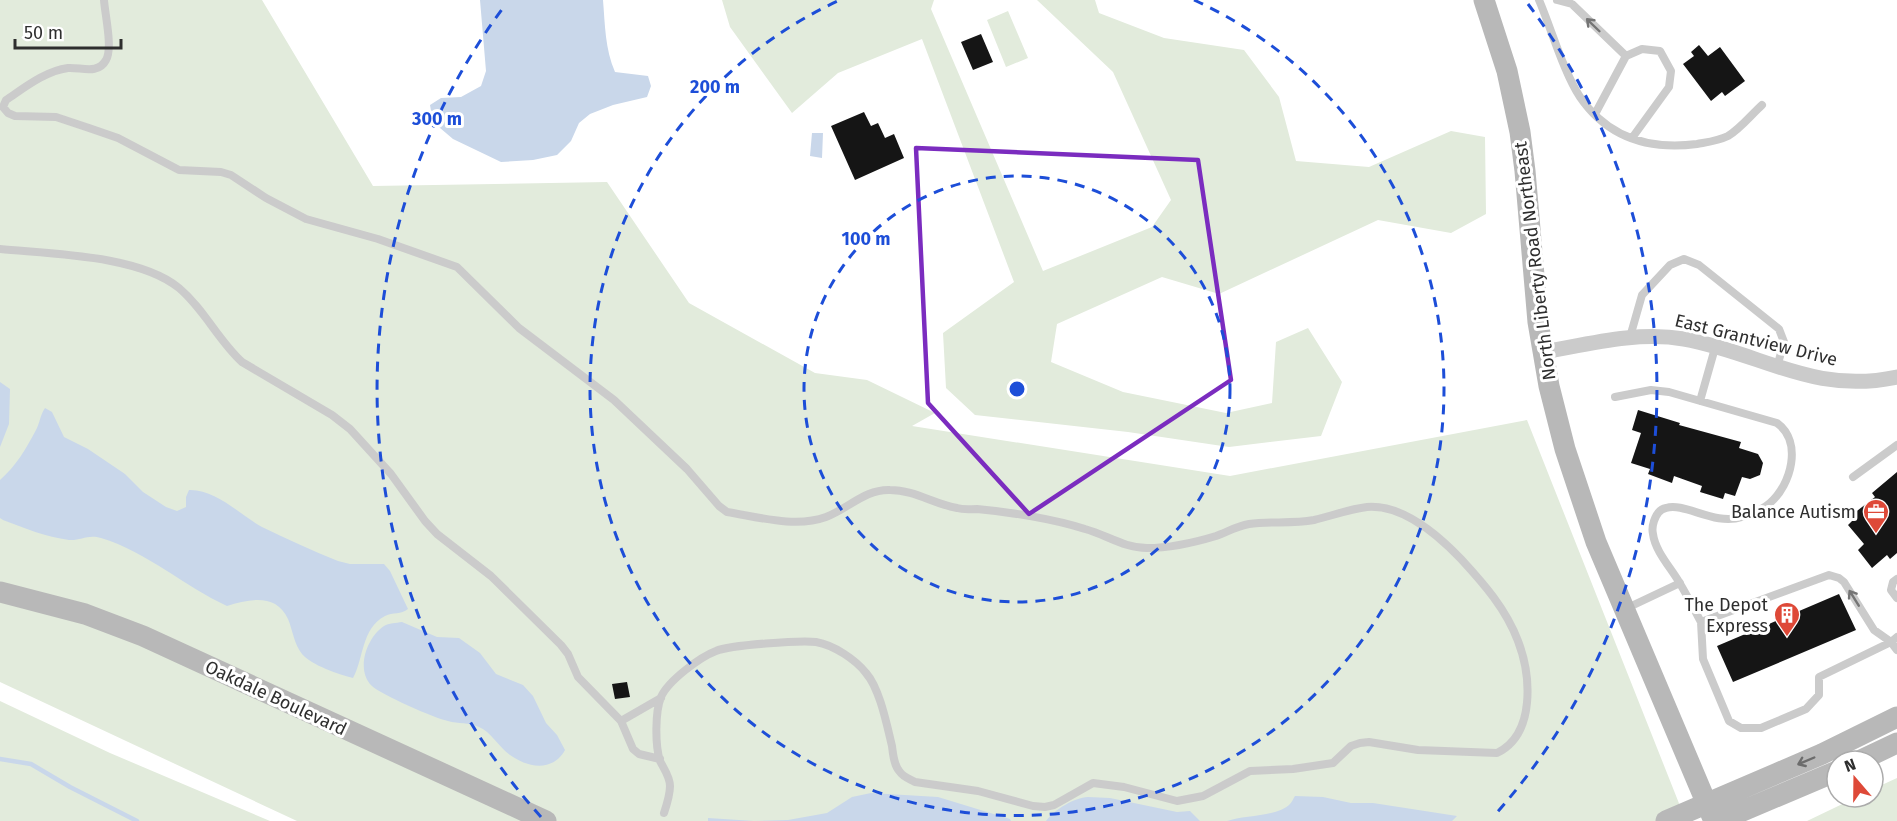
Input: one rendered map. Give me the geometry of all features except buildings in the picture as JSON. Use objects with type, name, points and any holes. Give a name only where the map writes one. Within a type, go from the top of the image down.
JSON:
[{"type":"main road","name":"North Liberty Road Northeast","points":[[1484,0],[1507,71],[1520,132],[1526,171],[1534,289],[1543,352],[1549,386],[1574,481],[1596,542],[1710,812]]},
{"type":"main road","name":"Oakdale Boulevard","points":[[0,591],[85,614],[143,636],[546,821]]},
{"type":"main road","points":[[1666,821],[1710,812],[1897,717]]},
{"type":"main road","points":[[1719,821],[1825,776]]},
{"type":"street","name":"East Grantview Drive","points":[[1543,352],[1630,337],[1657,336],[1683,339],[1827,380],[1880,381],[1897,377]]},
{"type":"lane","points":[[104,0],[109,50],[104,64],[91,69],[69,68],[46,75],[6,100],[3,107],[8,113],[15,116],[56,117],[118,138],[179,170],[221,172],[231,175],[266,198],[306,219],[378,239],[457,267],[519,328],[614,400],[687,469],[727,512],[788,521],[816,520],[827,517],[876,491],[889,490],[918,495],[944,506],[960,509],[977,509],[1061,522],[1087,529],[1114,542],[1145,548],[1196,542],[1250,524],[1301,522],[1371,507],[1388,510],[1425,527],[1452,550],[1484,585],[1505,615],[1516,637],[1522,652],[1527,680],[1525,719],[1513,742],[1497,753],[1418,750],[1369,742],[1359,743],[1351,746],[1333,763],[1293,769],[1250,771],[1191,800],[1177,801],[1124,787],[1093,783],[1054,805],[1045,807],[978,790],[915,782],[906,778],[899,772],[887,727],[868,675],[850,658],[819,643],[729,647],[707,656],[679,676],[668,686],[661,698],[656,728],[660,759],[670,784],[664,813]]},
{"type":"lane","points":[[1539,0],[1573,84],[1581,98],[1614,130],[1659,146],[1684,146],[1715,141],[1729,135],[1762,105]]},
{"type":"lane","points":[[1557,0],[1572,4],[1626,56]]},
{"type":"lane","points":[[1595,114],[1626,56],[1642,49],[1660,51],[1671,71],[1669,87],[1632,138]]},
{"type":"lane","points":[[0,249],[89,259],[141,268],[164,278],[180,289],[230,351],[242,362],[332,415],[350,429],[391,474],[437,534],[491,576],[561,645],[568,654],[578,677],[621,721],[633,749],[639,754],[660,759]]},
{"type":"lane","points":[[1630,337],[1642,295],[1670,265],[1684,259],[1699,265],[1779,329],[1784,342],[1777,367]]},
{"type":"lane","points":[[1700,401],[1715,348]]},
{"type":"lane","points":[[1615,397],[1651,390],[1669,392],[1777,423],[1784,428],[1789,438],[1792,459],[1782,491],[1769,504],[1755,513],[1726,520],[1677,508],[1666,508],[1658,512],[1653,522],[1653,535],[1658,548],[1701,622],[1704,659],[1729,721],[1741,728],[1761,728],[1806,709],[1819,695],[1820,677],[1894,640]]},
{"type":"lane","points":[[1853,477],[1897,445]]},
{"type":"lane","points":[[1701,622],[1829,575],[1844,582],[1874,630],[1894,640],[1897,650]]},
{"type":"lane","points":[[1897,579],[1893,582],[1891,590],[1897,598]]},
{"type":"lane","points":[[1624,609],[1680,584]]},
{"type":"lane","points":[[621,721],[661,698]]},
{"type":"highlighted area","points":[[916,148],[1198,160],[1231,380],[1029,514],[928,403]]},
{"type":"green space","points":[[0,0],[262,0],[373,186],[607,182],[689,303],[815,373],[867,380],[935,413],[912,426],[1230,476],[1527,420],[1686,821],[297,821],[0,682]]},
{"type":"green space","points":[[722,0],[934,0],[931,9],[1043,271],[1152,227],[1171,200],[1113,72],[1037,0],[1095,0],[1099,13],[1164,38],[1244,50],[1279,97],[1296,161],[1369,167],[1451,131],[1485,137],[1486,214],[1451,233],[1378,220],[1219,294],[1162,277],[1057,324],[1051,362],[1123,392],[1226,413],[1272,403],[1276,342],[1308,328],[1342,382],[1321,436],[1229,447],[1128,432],[975,415],[946,388],[943,333],[1014,282],[922,39],[838,73],[792,113],[730,27]]},
{"type":"green space","points":[[1008,11],[1028,58],[1006,67],[987,20]]},
{"type":"green space","points":[[0,701],[110,753],[270,821],[0,821]]},
{"type":"green space","points":[[1897,778],[1897,821],[1807,821],[1832,809],[1885,809],[1885,784]]},
{"type":"water","points":[[480,0],[603,0],[607,45],[615,72],[648,76],[651,86],[647,97],[613,105],[590,114],[579,123],[571,141],[557,155],[533,160],[501,162],[453,139],[433,122],[430,105],[441,98],[461,97],[481,86],[486,71]]},
{"type":"water","points":[[812,133],[823,133],[822,158],[810,156]]},
{"type":"water","points":[[0,382],[10,389],[9,424],[0,447]]},
{"type":"water","points":[[45,408],[52,412],[64,437],[88,449],[125,474],[143,492],[166,507],[177,511],[186,507],[189,490],[199,491],[218,498],[262,527],[338,561],[350,564],[384,564],[390,571],[408,609],[385,616],[371,628],[353,678],[326,669],[306,658],[297,646],[288,619],[277,605],[262,600],[253,600],[227,606],[150,560],[118,544],[96,537],[60,539],[3,520],[0,518],[0,480],[24,450]]},
{"type":"water","points":[[402,622],[437,637],[459,638],[480,653],[496,674],[523,685],[533,696],[546,723],[557,735],[565,750],[560,757],[547,765],[524,763],[510,755],[479,727],[432,716],[372,686],[364,671],[368,646],[384,626]]},
{"type":"water","points":[[871,793],[938,797],[1011,821],[754,821],[788,820],[827,813],[852,797]]},
{"type":"water","points":[[1295,796],[1323,797],[1351,803],[1373,803],[1457,816],[1452,821],[1227,821],[1269,814],[1290,804]]},
{"type":"water","points":[[1088,797],[1110,798],[1177,812],[1190,811],[1200,821],[1046,821],[1065,805]]},
{"type":"water","points":[[708,818],[754,821],[708,821]]},
{"type":"waterway","points":[[0,759],[31,764],[137,821]]},
{"type":"place","name":"Balance Autism","points":[[1876,535]]},
{"type":"place","name":"The Depot Express","points":[[1787,638]]}]
